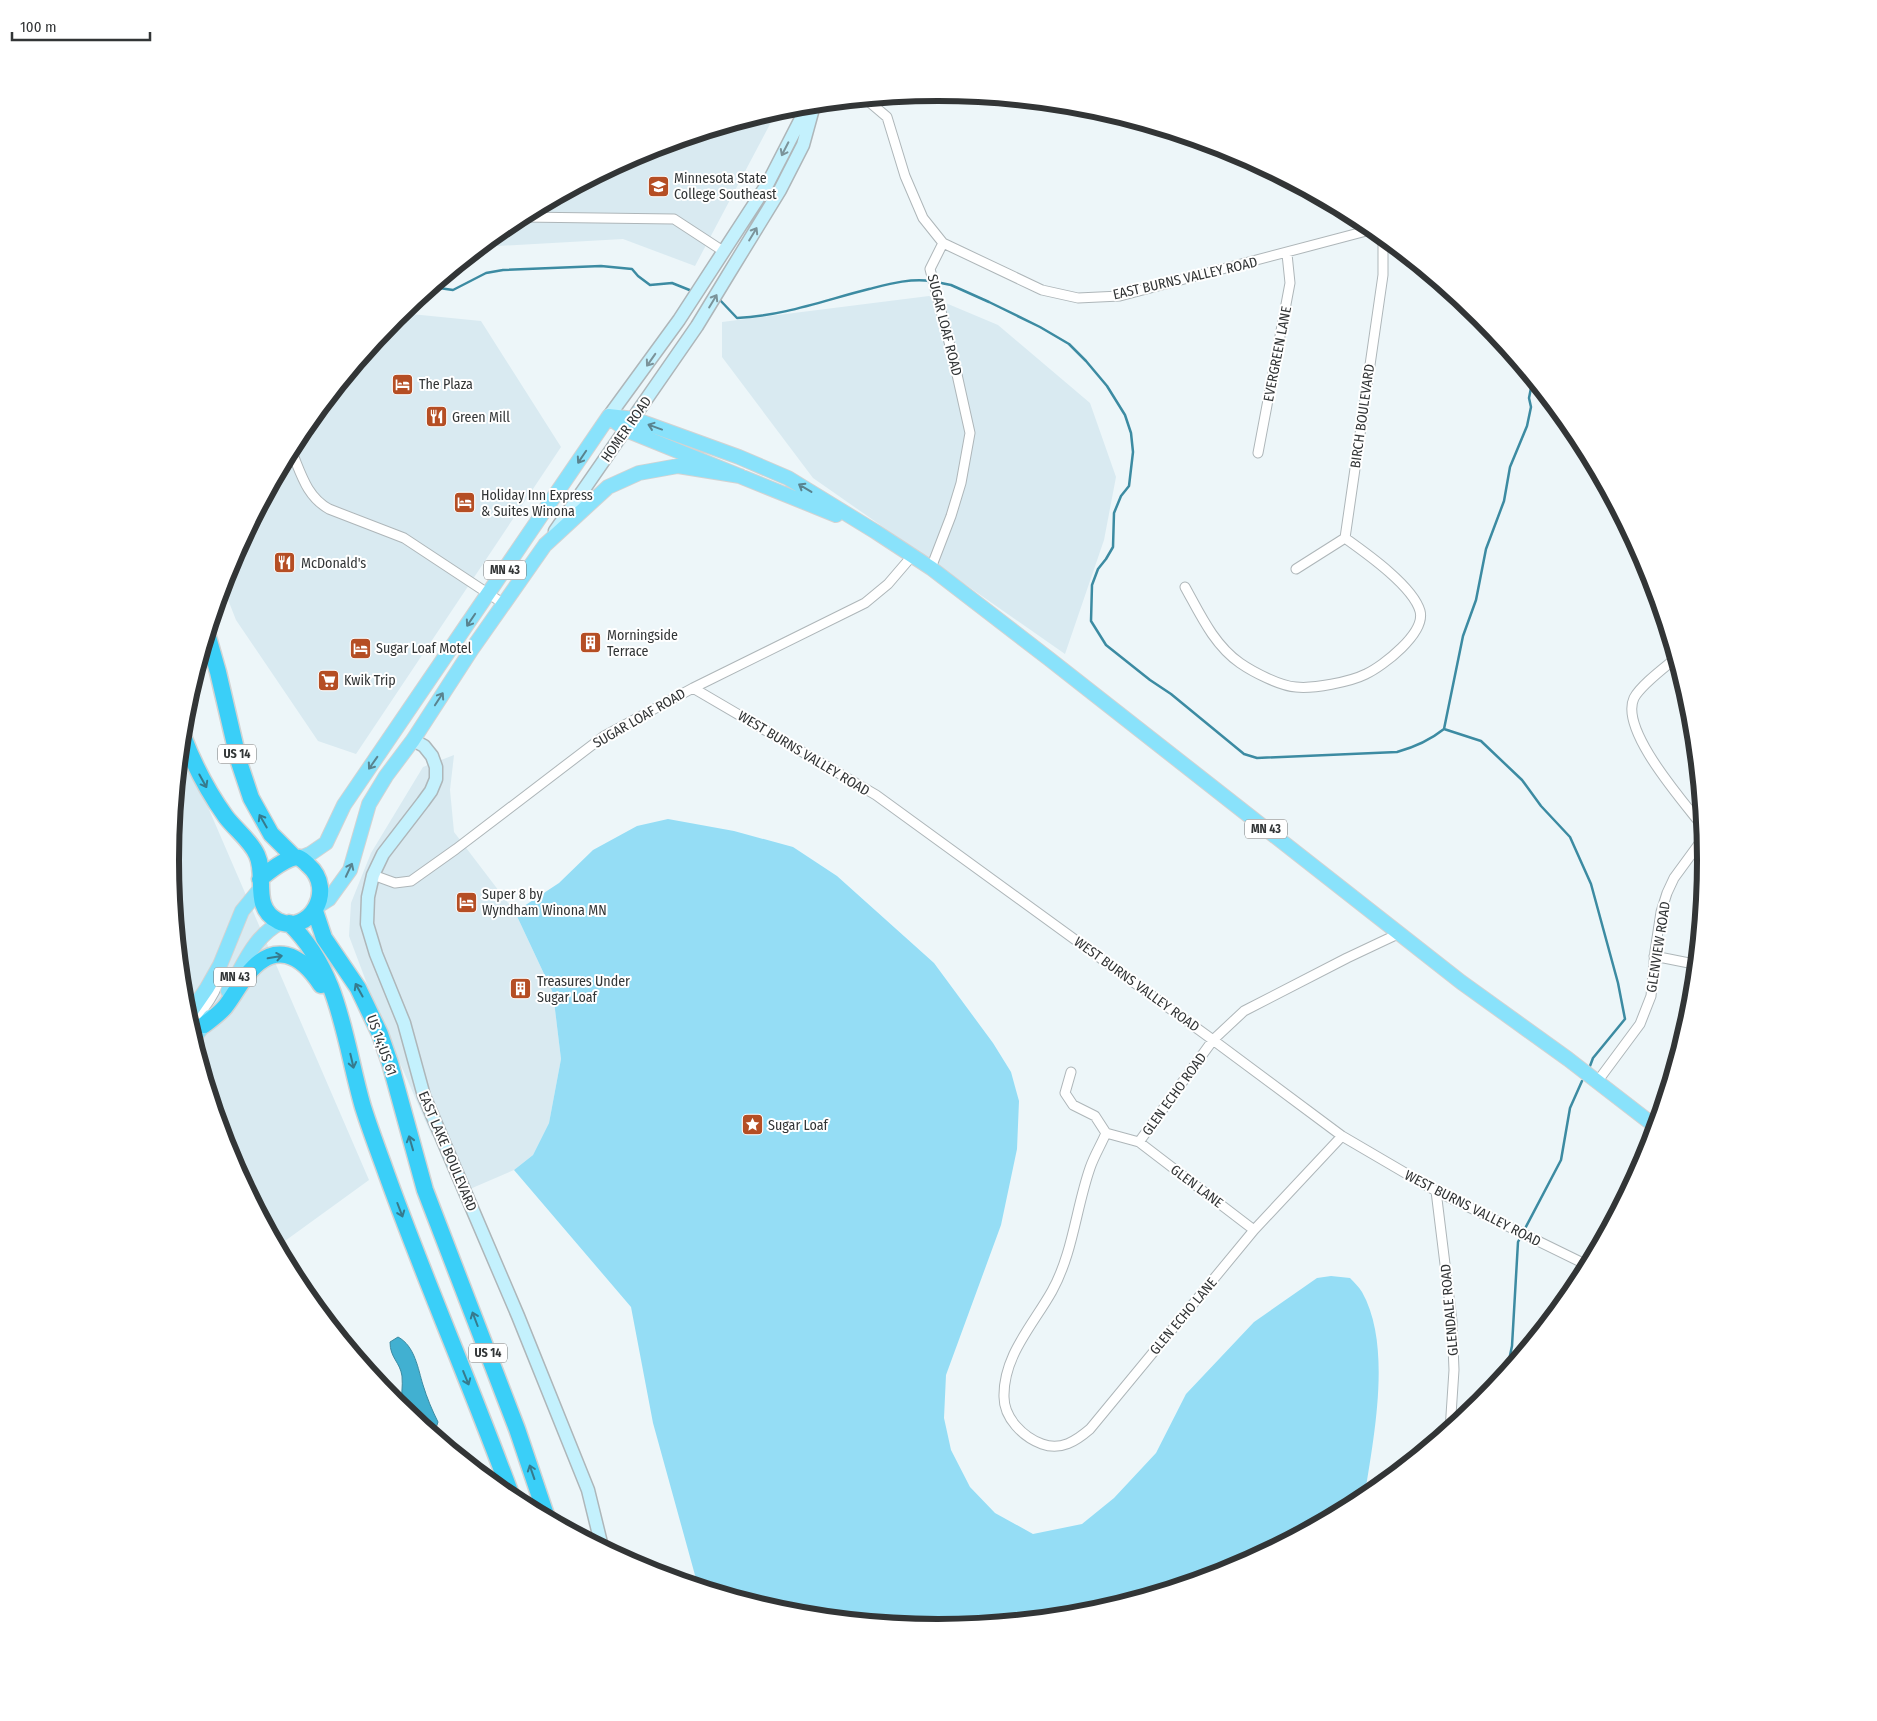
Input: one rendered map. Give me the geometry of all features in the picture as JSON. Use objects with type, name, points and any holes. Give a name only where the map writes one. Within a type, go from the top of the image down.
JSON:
[{"type":"highway","name":"US 14;US 61","points":[[211,646],[239,762],[251,798],[271,834],[297,858],[315,871],[321,894],[316,908],[324,938],[358,988],[380,1034],[425,1190],[517,1429],[544,1509]]},
{"type":"highway","name":"US 14;US 61","points":[[188,748],[197,769],[213,797],[258,857],[263,904],[268,913],[286,923],[312,953],[326,976],[337,1002],[363,1107],[383,1165],[423,1273],[507,1485]]},
{"type":"highway","points":[[260,884],[272,869],[297,858]]},
{"type":"highway","points":[[286,923],[304,919],[316,908]]},
{"type":"highway","points":[[197,1024],[216,1016],[225,1007],[254,967],[268,957],[279,955],[295,958],[308,967],[324,989],[345,1029]]},
{"type":"main road","name":"MN 43","points":[[609,416],[740,476],[876,532]]},
{"type":"main road","name":"HOMER ROAD","points":[[297,858],[310,854],[326,843],[344,805],[609,416]]},
{"type":"main road","name":"MN 43","points":[[630,425],[739,457],[788,478],[930,568],[1056,664],[1461,982],[1650,1123]]},
{"type":"main road","name":"MN 43","points":[[545,545],[608,487],[639,473],[678,466],[740,476]]},
{"type":"main road","name":"HOMER ROAD","points":[[413,740],[472,649],[545,545]]},
{"type":"main road","name":"MN 43","points":[[316,908],[329,899],[350,870],[369,804],[386,776],[413,740]]},
{"type":"main road","name":"MN 43","points":[[194,1007],[220,965],[242,912],[260,884]]},
{"type":"main road","name":"MN 43","points":[[197,1024],[229,989],[255,943],[268,931],[286,923]]},
{"type":"street","points":[[872,105],[887,118],[905,176],[923,218],[943,242]]},
{"type":"street","name":"HOMER ROAD","points":[[545,545],[697,326],[780,190],[803,144],[812,112]]},
{"type":"street","name":"HOMER ROAD","points":[[609,416],[679,320],[768,183],[803,114]]},
{"type":"street","points":[[536,217],[674,219],[723,252]]},
{"type":"street","name":"EAST BURNS VALLEY ROAD","points":[[943,242],[1042,290],[1078,298],[1120,296],[1365,232]]},
{"type":"street","name":"SUGAR LOAF ROAD","points":[[930,568],[961,483],[970,433],[954,361],[930,269],[943,242]]},
{"type":"street","name":"BIRCH BOULEVARD","points":[[1345,538],[1383,275],[1383,245]]},
{"type":"street","name":"EVERGREEN LANE","points":[[1258,453],[1290,284],[1287,254]]},
{"type":"street","points":[[295,459],[310,494],[318,503],[404,538],[504,604]]},
{"type":"street","points":[[1185,587],[1215,639],[1239,663],[1268,678],[1295,687],[1331,685],[1366,674],[1401,649],[1417,631],[1420,613],[1412,597],[1382,566],[1345,538],[1296,569]]},
{"type":"street","name":"SUGAR LOAF ROAD","points":[[373,875],[395,884],[412,882],[604,736],[693,688],[865,604],[888,584],[912,556]]},
{"type":"street","points":[[1671,662],[1634,698],[1632,708],[1634,723],[1639,738],[1652,758],[1696,818]]},
{"type":"street","name":"WEST BURNS VALLEY ROAD","points":[[693,688],[876,795],[1342,1136],[1436,1191],[1582,1263]]},
{"type":"street","name":"EAST LAKE BOULEVARD","points":[[413,740],[424,746],[432,756],[436,767],[436,779],[431,791],[383,854],[373,875],[367,904],[367,924],[376,954],[402,1017],[424,1096],[514,1307],[588,1490],[600,1540]]},
{"type":"street","name":"GLENVIEW ROAD","points":[[1597,1082],[1640,1024],[1651,996],[1654,956],[1661,912],[1667,893],[1674,878],[1697,846]]},
{"type":"street","name":"GLEN ECHO ROAD","points":[[1106,1133],[1139,1142],[1213,1040],[1244,1011],[1400,933]]},
{"type":"street","points":[[1654,956],[1690,963]]},
{"type":"street","points":[[197,1023],[220,978],[220,965]]},
{"type":"street","points":[[1071,1072],[1065,1093],[1073,1105],[1095,1116],[1106,1133]]},
{"type":"street","name":"GLEN ECHO LANE","points":[[1106,1133],[1090,1168],[1072,1239],[1053,1290],[1014,1353],[1005,1379],[1004,1399],[1011,1420],[1032,1440],[1045,1445],[1063,1446],[1082,1436],[1090,1429],[1254,1230],[1342,1136]]},
{"type":"street","name":"GLEN LANE","points":[[1139,1142],[1254,1230]]},
{"type":"street","name":"GLENDALE ROAD","points":[[1436,1191],[1452,1321],[1454,1370],[1451,1420]]},
{"type":"shaded area","name":"Minnesota State College Southeast","points":[[772,120],[695,266],[623,239],[492,246],[559,203],[648,159],[694,142]]},
{"type":"shaded area","points":[[929,296],[998,325],[1090,403],[1116,477],[1104,540],[1065,654],[813,478],[722,357],[722,322]]},
{"type":"shaded area","points":[[412,314],[481,321],[561,447],[356,754],[318,741],[236,620],[227,597],[237,570],[281,481],[307,439],[336,398],[368,360]]},
{"type":"shaded area","points":[[454,755],[450,790],[454,832],[515,912],[553,993],[561,1059],[549,1123],[533,1155],[514,1170],[463,1192],[437,1134],[432,1136],[378,1013],[349,936],[351,903],[371,853],[423,767]]},
{"type":"shaded area","points":[[187,758],[369,1180],[283,1243],[237,1151],[205,1057],[194,1009],[186,960],[179,860],[181,811]]},
{"type":"shaded area","points":[[668,819],[734,831],[793,847],[837,876],[934,963],[993,1043],[1011,1072],[1019,1101],[1017,1149],[1001,1225],[946,1375],[944,1418],[951,1450],[970,1487],[995,1513],[1033,1534],[1082,1524],[1114,1498],[1156,1453],[1186,1394],[1254,1322],[1317,1278],[1331,1276],[1350,1278],[1361,1290],[1371,1314],[1377,1339],[1379,1366],[1378,1394],[1366,1488],[1318,1518],[1229,1562],[1135,1594],[1087,1605],[1038,1613],[938,1620],[889,1618],[839,1613],[790,1605],[742,1594],[696,1580],[653,1423],[631,1307],[514,1170],[533,1155],[549,1123],[561,1059],[553,993],[515,912],[559,883],[593,850],[637,826]]},
{"type":"shaded area","points":[[398,1337],[404,1341],[412,1352],[426,1395],[438,1422],[435,1429],[401,1396],[402,1376],[390,1347],[390,1342]]},
{"type":"waterway","points":[[440,288],[453,290],[486,273],[503,270],[601,266],[632,269],[650,285],[672,283],[692,291]]},
{"type":"waterway","points":[[719,299],[737,318],[754,317],[804,307],[892,283],[915,280],[931,281]]},
{"type":"waterway","points":[[936,282],[951,285],[989,302],[1040,327],[1069,344],[1107,386],[1125,415],[1131,433],[1133,452],[1129,486],[1121,496],[1114,513],[1113,547],[1098,569],[1092,585],[1091,621],[1106,645],[1171,694],[1244,754],[1257,758],[1397,752],[1422,743],[1444,729],[1463,636],[1476,600],[1486,549],[1504,501],[1510,467],[1527,426],[1531,407],[1529,398],[1532,387]]},
{"type":"waterway","points":[[1444,729],[1481,741],[1522,780],[1541,806],[1570,837],[1591,884],[1618,983],[1625,1019],[1593,1058],[1590,1066]]},
{"type":"waterway","points":[[1509,1361],[1512,1346],[1518,1242],[1561,1160],[1570,1108],[1582,1081]]},
{"type":"place","name":"Minnesota State College Southeast","points":[[658,186]]},
{"type":"place","name":"The Plaza","points":[[403,384]]},
{"type":"place","name":"Green Mill","points":[[436,417]]},
{"type":"place","name":"Holiday Inn Express & Suites Winona","points":[[465,503]]},
{"type":"place","name":"McDonald's","points":[[285,563]]},
{"type":"place","name":"Morningside Terrace","points":[[591,643]]},
{"type":"place","name":"Sugar Loaf Motel","points":[[360,648]]},
{"type":"place","name":"Kwik Trip","points":[[328,680]]},
{"type":"place","name":"Super 8 by Wyndham Winona MN","points":[[466,902]]},
{"type":"place","name":"Treasures Under Sugar Loaf","points":[[521,989]]},
{"type":"place","name":"Sugar Loaf","points":[[752,1125]]}]
